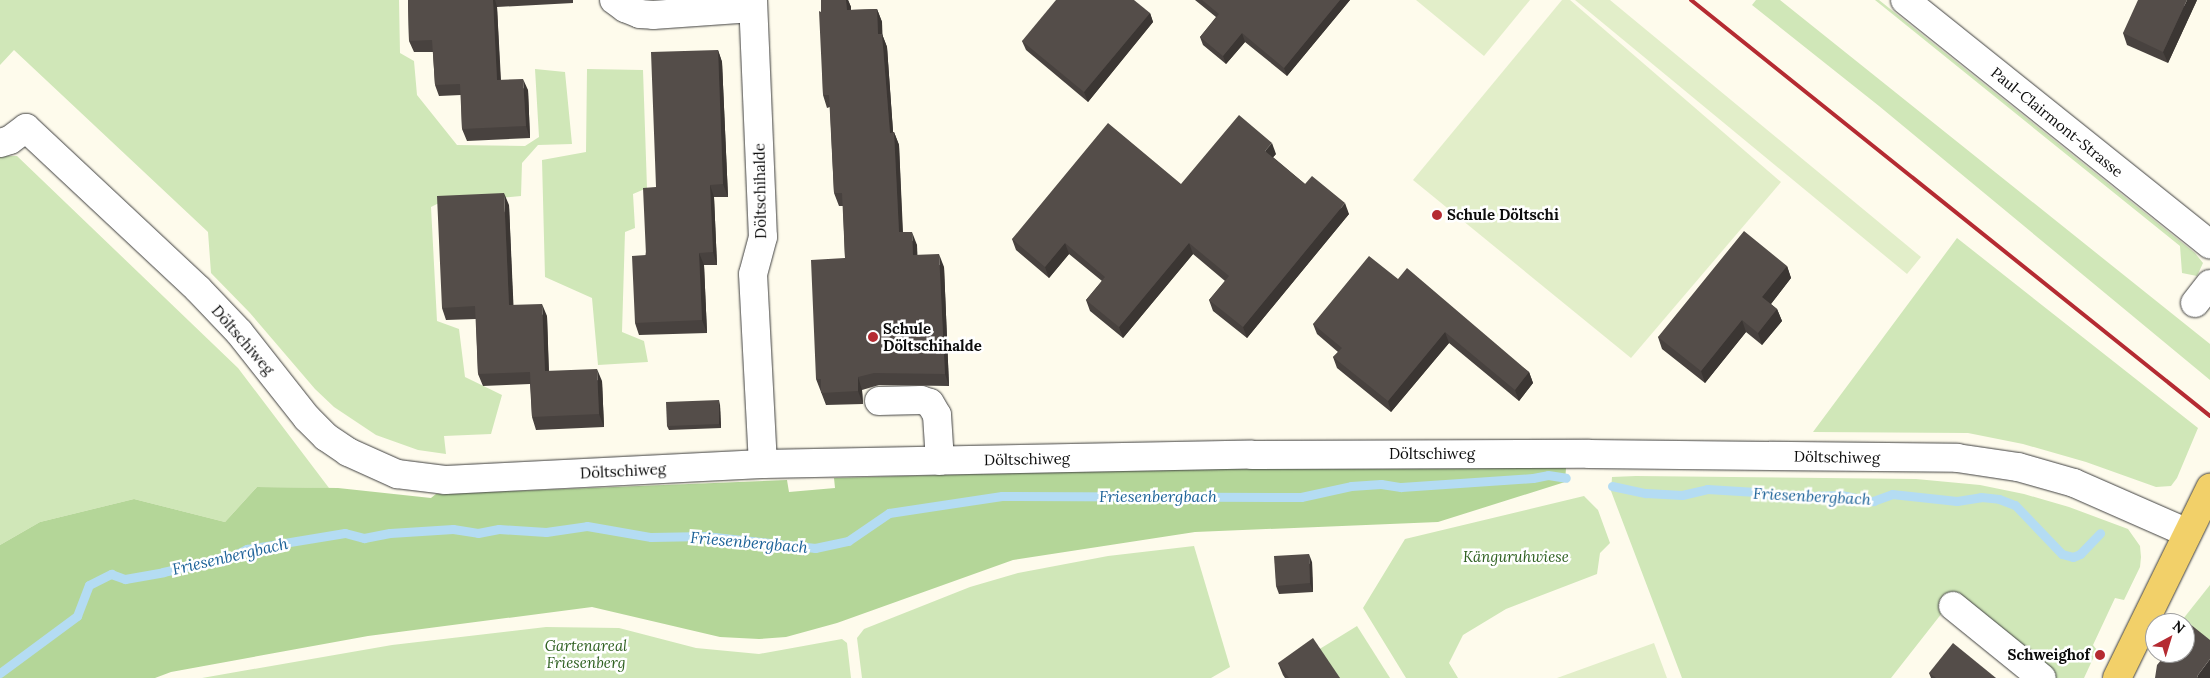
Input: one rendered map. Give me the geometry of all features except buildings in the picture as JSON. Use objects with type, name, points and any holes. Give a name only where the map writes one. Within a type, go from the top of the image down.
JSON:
[{"type":"main road","points":[[2117,678],[2210,488]]},
{"type":"street","name":"Döltschihalde","points":[[614,0],[625,8],[640,14],[653,15],[753,4],[763,237],[754,274],[763,464]]},
{"type":"street","name":"Paul-Clairmont-Strasse","points":[[1905,0],[2210,244]]},
{"type":"street","name":"Döltschiweg","points":[[0,143],[10,140],[26,128],[198,289],[239,332],[307,418],[326,438],[372,464],[397,474],[445,480],[763,464],[1261,455],[1589,454],[1957,458],[2018,467],[2074,483],[2188,533]]},
{"type":"street","points":[[879,401],[921,400],[930,403],[937,415],[940,461]]},
{"type":"street","points":[[1953,606],[2042,678]]},
{"type":"green space","points":[[0,0],[399,0],[400,53],[414,61],[417,95],[457,145],[525,146],[539,137],[535,69],[565,72],[572,144],[538,145],[522,163],[521,196],[437,204],[431,207],[437,321],[459,329],[465,377],[502,395],[491,434],[444,436],[446,454],[418,450],[376,435],[334,407],[315,389],[250,313],[211,273],[208,232],[14,50],[0,65]]},
{"type":"green space","points":[[1416,0],[1530,0],[1484,56]]},
{"type":"green space","points":[[1562,0],[1570,0],[1781,182],[1631,358],[1413,180]]},
{"type":"green space","points":[[1575,0],[1610,0],[1921,257],[1907,274]]},
{"type":"green space","points":[[1756,0],[1780,0],[2210,344],[2210,380],[1879,106],[1752,5]]},
{"type":"green space","points":[[1875,0],[1879,0],[2195,253],[2203,263],[2197,276],[2182,273],[2180,246]]},
{"type":"green space","points":[[587,69],[643,70],[647,188],[633,194],[635,228],[625,232],[622,332],[644,341],[648,362],[598,365],[592,298],[545,277],[542,160],[586,152]]},
{"type":"green space","points":[[0,156],[17,156],[238,368],[329,488],[257,487],[225,522],[134,499],[40,522],[0,545]]},
{"type":"green space","points":[[1957,238],[2198,428],[2177,478],[2171,486],[2156,487],[2086,462],[2023,444],[1968,433],[1813,432]]},
{"type":"green space","points":[[1566,468],[1565,482],[1438,522],[1195,532],[1013,560],[837,623],[786,637],[759,639],[720,637],[592,607],[368,636],[171,672],[155,678],[0,678],[0,545],[40,522],[134,499],[225,522],[257,487],[338,488],[431,498],[436,494],[787,480],[789,492],[835,488],[834,478],[1157,469]]},
{"type":"green space","points":[[1612,477],[1916,479],[1980,485],[2024,494],[2069,507],[2128,529],[2140,546],[2140,567],[2124,600],[2115,598],[2093,645],[2097,650],[2084,678],[2050,678],[1953,599],[1891,678],[1682,678],[1611,491]]},
{"type":"green space","name":"Känguruhwiese","points":[[1584,496],[1598,510],[1610,543],[1600,553],[1597,574],[1506,609],[1463,635],[1449,663],[1458,678],[1406,678],[1363,608],[1405,539]]},
{"type":"green space","points":[[1194,546],[1230,667],[1211,678],[862,678],[857,638],[864,629],[970,587],[1018,573],[1108,556]]},
{"type":"green space","points":[[2210,585],[2210,643],[2195,630],[2195,613],[2188,613]]},
{"type":"green space","points":[[1357,626],[1390,678],[1337,678],[1318,650]]},
{"type":"green space","name":"Gartenareal Friesenberg","points":[[546,627],[619,628],[696,648],[759,654],[842,639],[847,643],[851,678],[202,678],[392,645]]},
{"type":"green space","points":[[1654,643],[1667,678],[1557,678]]},
{"type":"waterway","name":"Friesenbergbach","points":[[0,673],[77,616],[89,585],[111,574],[125,579],[231,557],[247,549],[345,533],[364,538],[390,533],[453,529],[478,533],[499,529],[546,532],[587,526],[651,537],[705,536],[815,548],[848,541],[889,513],[1002,496],[1301,497],[1351,486],[1381,484],[1401,487],[1533,478],[1548,475],[1566,478]]},
{"type":"waterway","name":"Friesenbergbach","points":[[1612,486],[1646,493],[1682,495],[1707,489],[1756,492],[1782,497],[1841,495],[1873,501],[1892,494],[1957,501],[1981,497],[1999,499],[2015,505],[2062,554],[2073,557],[2080,554],[2100,533]]},
{"type":"railway","points":[[1691,0],[2210,416]]},
{"type":"place","name":"Schule Döltschi","points":[[1437,215]]},
{"type":"place","name":"Schule Döltschihalde","points":[[873,337]]},
{"type":"place","name":"Schweighof","points":[[2100,655]]}]
